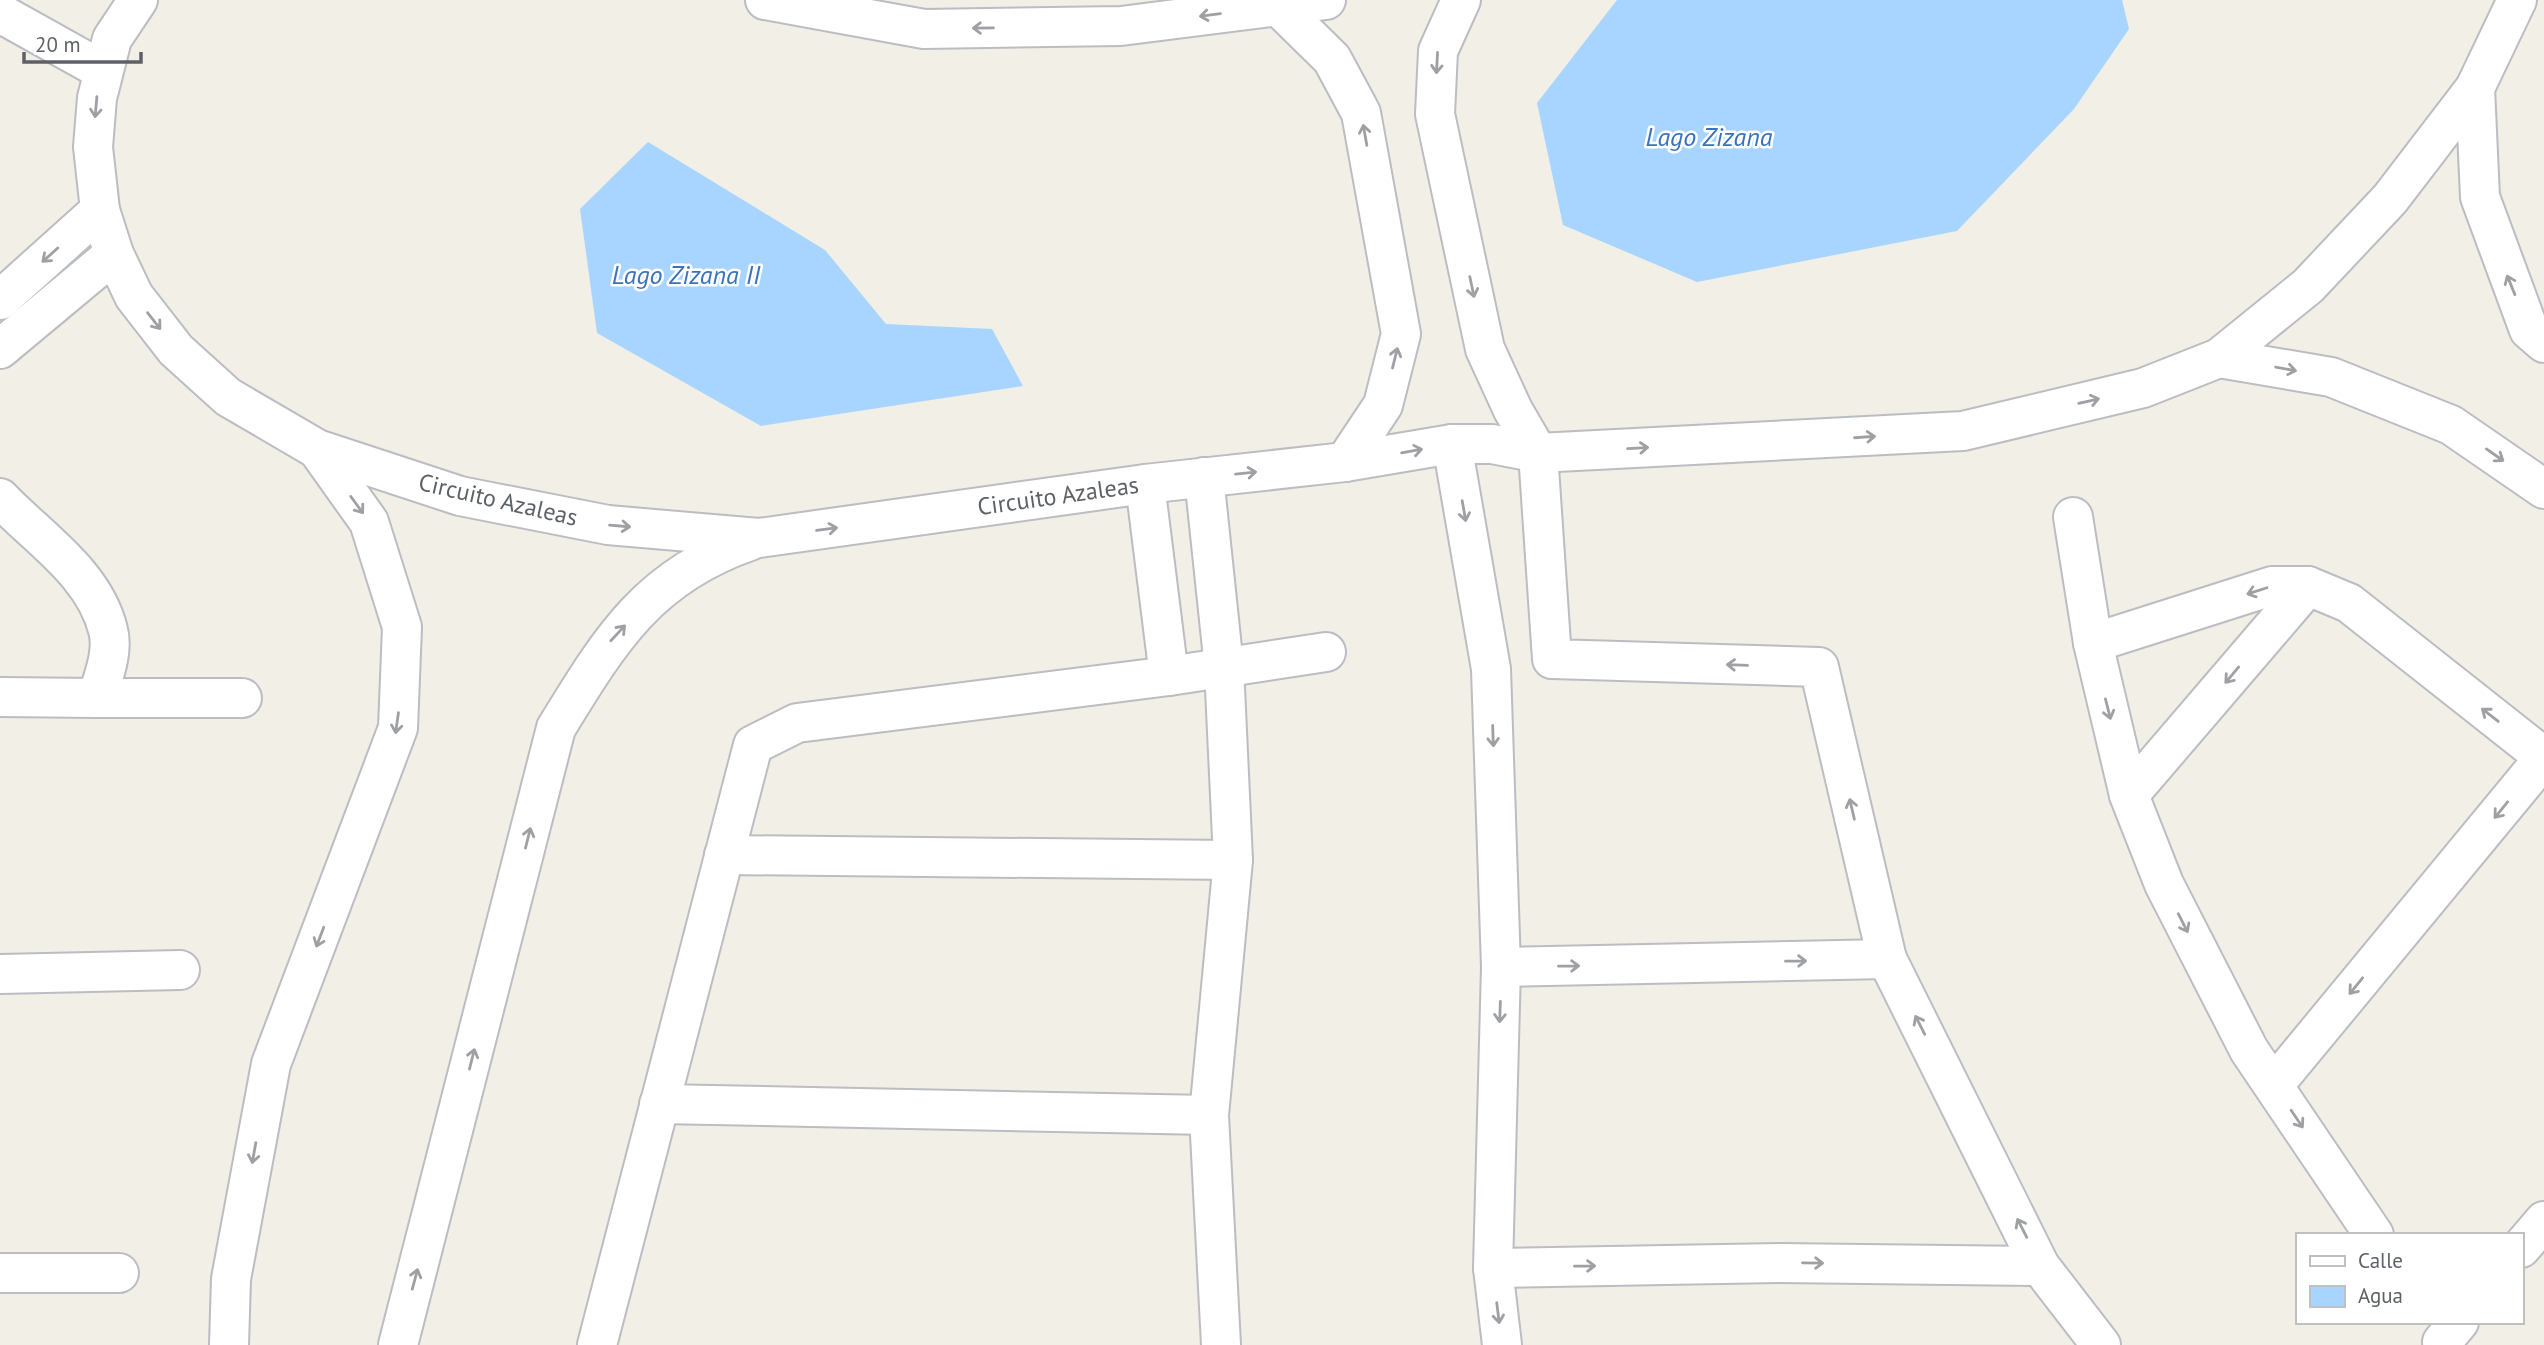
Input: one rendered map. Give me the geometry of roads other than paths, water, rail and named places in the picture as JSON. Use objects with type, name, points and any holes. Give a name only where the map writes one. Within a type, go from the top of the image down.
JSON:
[{"type":"street","name":"Circuito Azaleas","points":[[138,0],[112,39],[102,70],[93,147],[100,210],[114,254],[134,296],[176,350],[228,397],[317,449],[460,496],[608,525],[759,538],[1144,484],[1345,462],[1452,444],[1492,444],[1538,453],[1963,430],[2143,388],[2219,358]]},
{"type":"street","points":[[765,0],[924,29],[1121,26],[1326,0]]},
{"type":"street","points":[[1461,0],[1438,51],[1435,114],[1485,349],[1513,410],[1538,453],[1552,659]]},
{"type":"street","points":[[2219,358],[2308,286],[2390,199],[2475,88],[2517,0]]},
{"type":"street","points":[[1278,6],[1332,59],[1361,113],[1401,334],[1383,405],[1345,462]]},
{"type":"street","points":[[0,16],[7,17],[102,70]]},
{"type":"street","points":[[2475,88],[2480,197],[2529,330],[2544,343]]},
{"type":"street","points":[[0,300],[100,210]]},
{"type":"street","points":[[0,349],[114,254]]},
{"type":"street","points":[[2219,358],[2331,377],[2439,420],[2451,425],[2544,489]]},
{"type":"street","points":[[1452,444],[1491,668],[1501,967],[1493,1268],[1502,1345]]},
{"type":"street","points":[[229,1345],[231,1279],[271,1064],[398,728],[402,627],[369,522],[317,449]]},
{"type":"street","points":[[1205,477],[1224,667],[1233,860],[1209,1115],[1221,1345]]},
{"type":"street","points":[[1144,484],[1169,676]]},
{"type":"street","points":[[0,498],[64,559],[93,592],[109,631],[107,667],[97,698]]},
{"type":"street","points":[[2073,517],[2092,642],[2129,795],[2164,884],[2249,1049],[2373,1233]]},
{"type":"street","points":[[398,1345],[556,728],[608,645],[661,587],[711,555],[759,538]]},
{"type":"street","points":[[2092,642],[2272,586],[2308,586],[2349,604],[2544,758],[2274,1085]]},
{"type":"street","points":[[2129,795],[2308,586]]},
{"type":"street","points":[[597,1345],[753,745],[797,723],[1169,676],[1326,652]]},
{"type":"street","points":[[1491,668],[1552,659],[1819,667],[1887,959],[2040,1266],[2101,1345]]},
{"type":"street","points":[[0,697],[242,698]]},
{"type":"street","points":[[724,855],[1233,860]]},
{"type":"street","points":[[1501,967],[1887,959]]},
{"type":"street","points":[[0,974],[180,970]]},
{"type":"street","points":[[659,1104],[1209,1115]]},
{"type":"street","points":[[2523,1246],[2544,1221]]},
{"type":"street","points":[[1493,1268],[1779,1263],[2040,1266]]},
{"type":"street","points":[[0,1273],[119,1273]]},
{"type":"water","name":"Lago Zizana","points":[[1617,0],[2122,0],[2129,29],[2074,109],[1957,231],[1697,282],[1563,225],[1537,103]]},
{"type":"water","name":"Lago Zizana II","points":[[648,142],[825,250],[886,324],[992,329],[1023,386],[761,426],[597,333],[580,209]]}]
